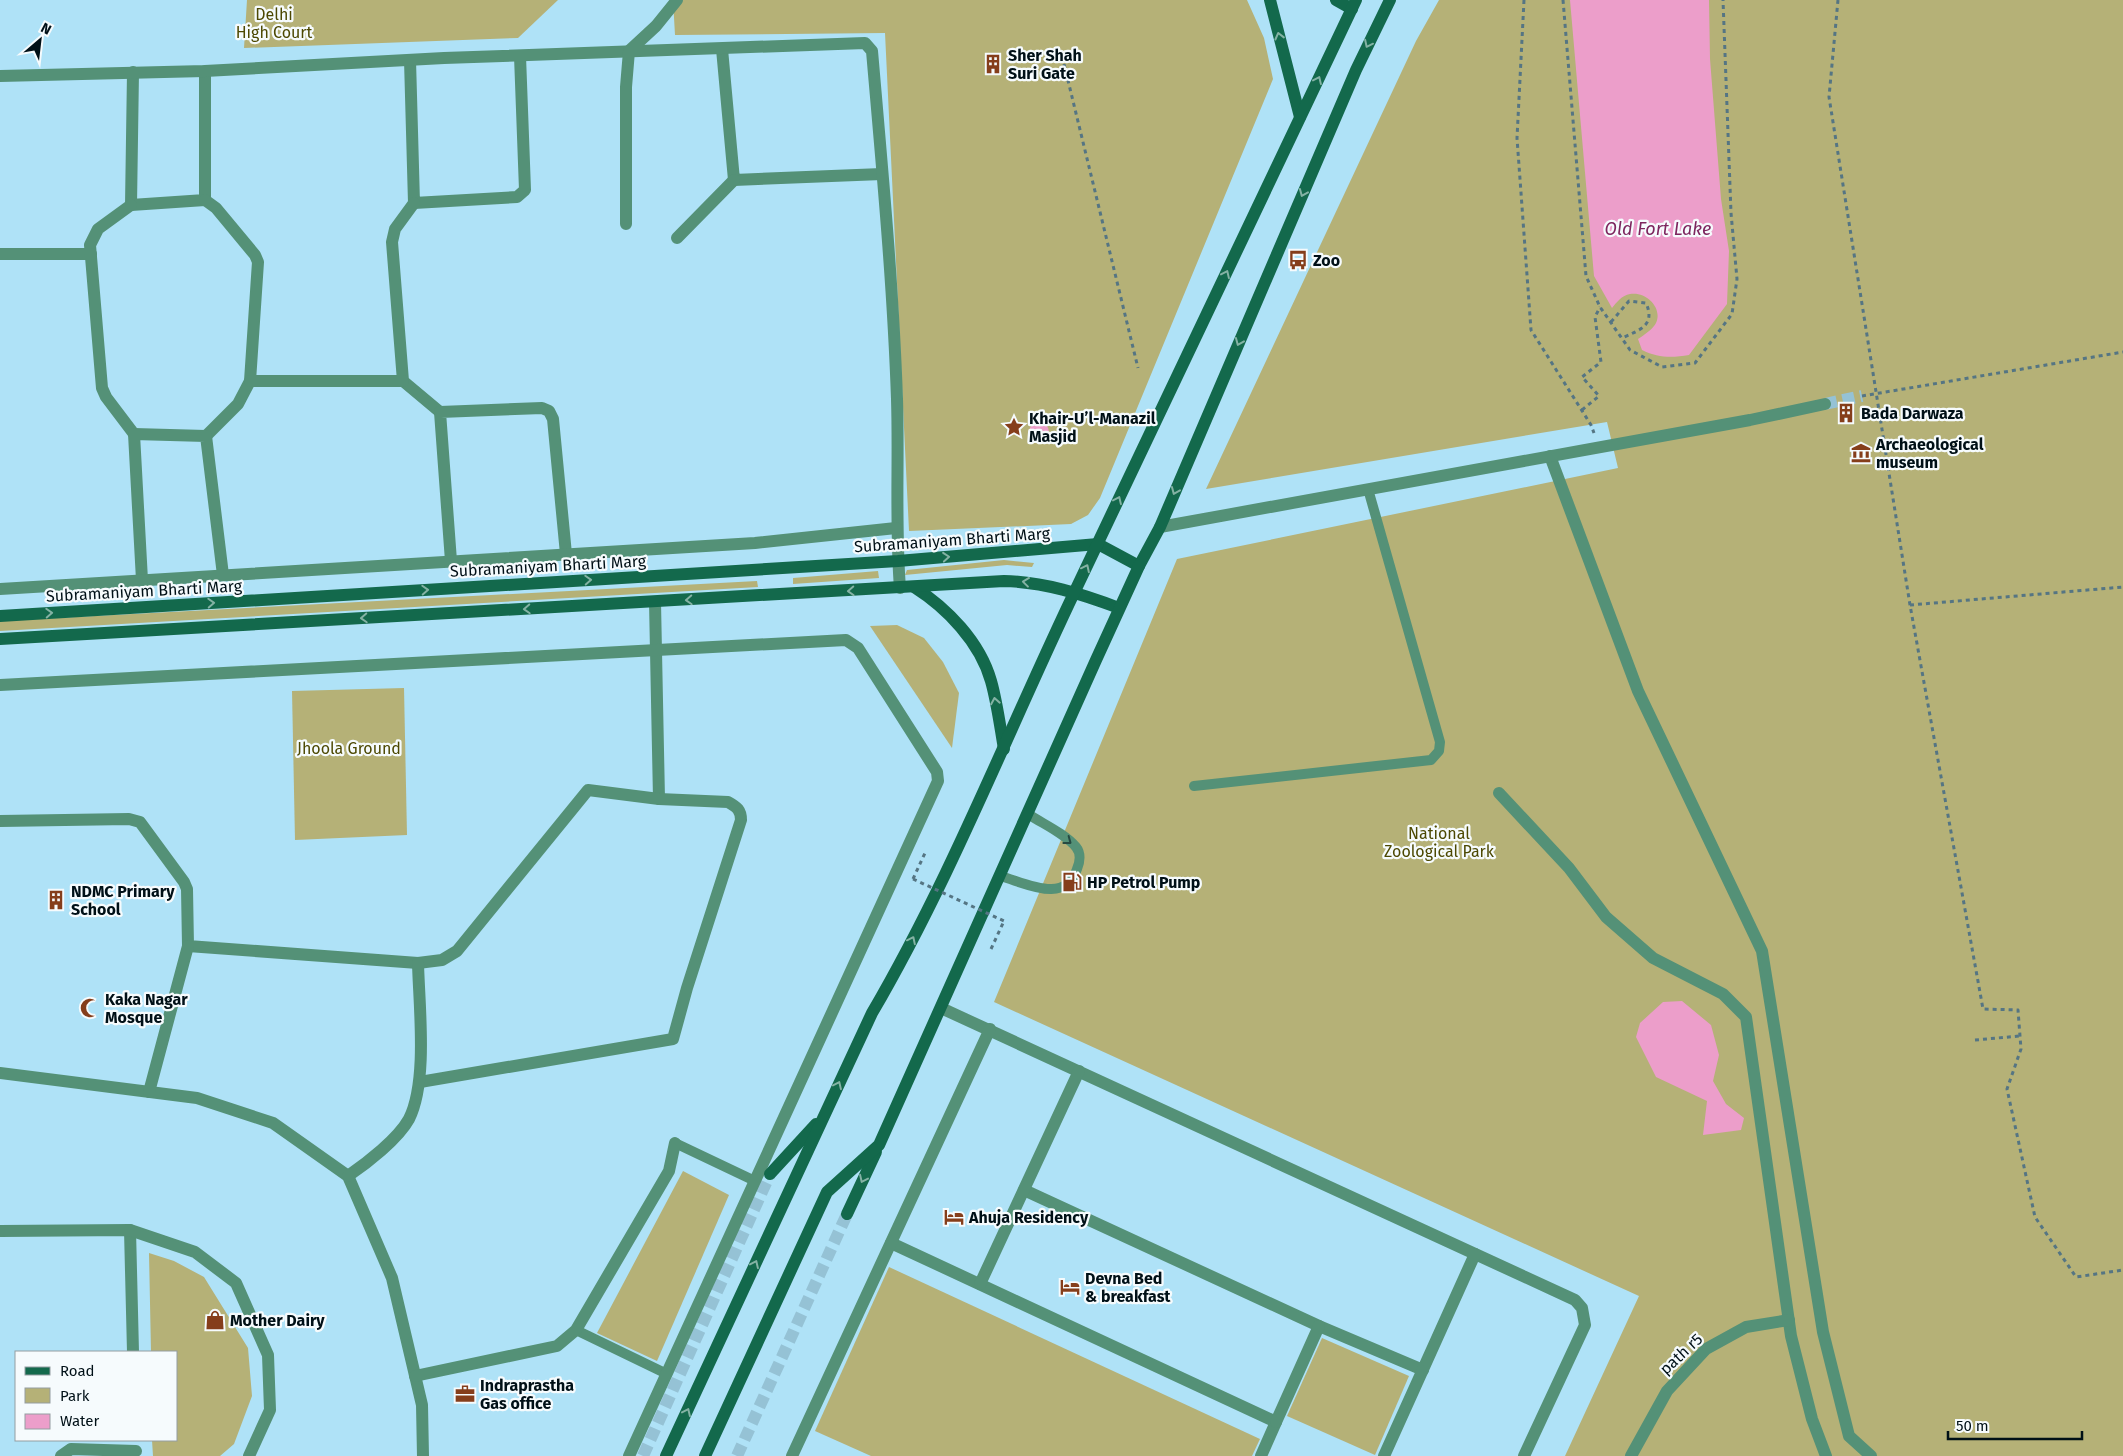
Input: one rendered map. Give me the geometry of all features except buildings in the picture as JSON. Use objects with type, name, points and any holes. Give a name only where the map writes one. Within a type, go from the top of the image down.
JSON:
[{"type":"main road","points":[[1270,0],[1300,117]]},
{"type":"main road","points":[[666,1456],[872,1013],[897,970],[1004,749],[1074,592],[1354,4],[1336,0]]},
{"type":"main road","points":[[847,1214],[1119,608],[1160,527],[1352,79],[1390,0]]},
{"type":"main road","points":[[1098,544],[1139,566]]},
{"type":"main road","name":"Subramaniyam Bharti Marg","points":[[0,616],[898,561],[1098,544]]},
{"type":"main road","points":[[0,638],[1027,581],[1074,592],[1119,608]]},
{"type":"main road","points":[[914,587],[941,605],[978,652],[991,680],[1004,749]]},
{"type":"main road","points":[[770,1174],[826,1113]]},
{"type":"main road","points":[[706,1456],[827,1192],[879,1145]]},
{"type":"street","points":[[626,224],[626,87],[629,51],[656,26],[677,0]]},
{"type":"street","points":[[0,76],[205,71],[410,60],[865,43],[872,51],[897,399],[896,528],[900,588]]},
{"type":"street","points":[[722,49],[734,180]]},
{"type":"street","points":[[414,203],[517,197],[525,190],[520,56]]},
{"type":"street","points":[[403,381],[392,242],[395,229],[414,203],[410,60]]},
{"type":"street","points":[[205,71],[205,200]]},
{"type":"street","points":[[131,205],[133,72]]},
{"type":"street","points":[[677,238],[734,180],[882,174]]},
{"type":"street","points":[[134,434],[206,436],[238,404],[250,381],[258,262],[256,255],[216,208],[205,200],[131,205],[98,229],[90,245],[102,388],[106,397],[134,434],[142,580]]},
{"type":"street","points":[[0,254],[91,254]]},
{"type":"street","points":[[250,381],[403,381],[440,412],[542,408],[549,411],[553,419],[566,554]]},
{"type":"street","points":[[1160,527],[1825,404]]},
{"type":"street","points":[[440,412],[451,561]]},
{"type":"street","points":[[206,436],[223,575]]},
{"type":"street","points":[[1550,456],[1638,691],[1762,951],[1823,1332],[1849,1436],[1870,1456]]},
{"type":"street","points":[[0,589],[754,543],[896,528]]},
{"type":"street","points":[[655,602],[659,799]]},
{"type":"street","points":[[0,685],[846,640],[858,648],[938,776],[629,1456]]},
{"type":"street","points":[[188,946],[418,963],[442,960],[457,951],[584,792],[593,788],[659,799],[728,802],[737,806],[741,812],[741,820],[687,988],[673,1039],[420,1082]]},
{"type":"street","points":[[1499,793],[1569,868],[1606,917],[1653,958],[1723,994],[1746,1017],[1789,1320],[1812,1419],[1826,1456]]},
{"type":"street","points":[[0,821],[129,819],[140,822],[184,882],[186,889],[188,946],[148,1092]]},
{"type":"street","points":[[348,1176],[376,1157],[409,1119],[420,1082],[418,963]]},
{"type":"street","points":[[941,1008],[1575,1300],[1582,1308],[1585,1316],[1584,1325],[1524,1456]]},
{"type":"street","points":[[807,1456],[794,1453],[990,1029]]},
{"type":"street","points":[[980,1284],[1079,1071]]},
{"type":"street","points":[[0,1073],[197,1098],[273,1123],[348,1176],[392,1278],[422,1405],[423,1456]]},
{"type":"street","points":[[415,1376],[557,1346],[576,1330],[668,1171],[675,1143]]},
{"type":"street","points":[[1024,1190],[1319,1326],[1423,1370]]},
{"type":"street","points":[[130,1230],[133,1351]]},
{"type":"street","points":[[0,1231],[130,1230],[195,1252],[236,1284],[268,1354],[270,1410],[249,1456]]},
{"type":"street","points":[[891,1243],[1276,1422]]},
{"type":"street","points":[[1384,1456],[1475,1254]]},
{"type":"street","name":"path r5","points":[[1631,1456],[1667,1391],[1706,1349],[1746,1327],[1789,1320]]},
{"type":"street","points":[[1261,1456],[1319,1326]]},
{"type":"street","points":[[61,1456],[71,1449],[136,1449]]},
{"type":"lane","points":[[1194,786],[1431,760],[1439,751],[1440,742],[1368,489]]},
{"type":"lane","points":[[1000,876],[1056,890],[1063,888],[1070,882],[1077,868],[1080,858],[1076,847],[1028,814]]},
{"type":"lane","points":[[675,1143],[755,1181]]},
{"type":"lane","points":[[576,1330],[667,1374]]},
{"type":"path","points":[[1524,0],[1517,138],[1531,330],[1591,425],[1598,447]]},
{"type":"path","points":[[1563,0],[1586,276],[1600,307],[1630,350],[1662,366],[1695,363],[1732,314],[1737,279],[1731,204],[1723,0]]},
{"type":"path","points":[[1838,0],[1829,97],[1910,605],[1983,1009],[2018,1010],[2021,1049],[2007,1089],[2035,1217],[2076,1277],[2123,1270]]},
{"type":"path","points":[[1064,64],[1138,368]]},
{"type":"path","points":[[1611,322],[1629,300],[1646,304],[1650,312],[1649,321],[1642,328],[1622,338]]},
{"type":"path","points":[[1582,410],[1599,396],[1582,377],[1601,362],[1595,318],[1600,307]]},
{"type":"path","points":[[1862,396],[2123,352]]},
{"type":"path","points":[[1910,605],[2123,587]]},
{"type":"path","points":[[925,853],[912,878],[1004,921],[992,949]]},
{"type":"path","points":[[1975,1040],[2020,1036]]},
{"type":"green space","name":"Delhi High Court","points":[[247,0],[558,0],[518,38],[244,48]]},
{"type":"green space","points":[[673,0],[1247,0],[1264,38],[1273,79],[1100,498],[1088,515],[1071,524],[909,531],[885,33],[675,35]]},
{"type":"green space","name":"National Zoological Park","points":[[1439,0],[2123,0],[2123,1456],[1565,1456],[1639,1296],[994,1002],[1177,559],[1618,468],[1607,422],[1206,489],[1416,41]]},
{"type":"green space","points":[[1004,560],[1034,563],[1032,567],[1007,565],[905,575],[907,570]]},
{"type":"green space","points":[[878,571],[879,578],[793,584],[793,578]]},
{"type":"green space","points":[[757,581],[758,587],[0,631],[0,621]]},
{"type":"green space","points":[[897,625],[924,638],[943,662],[959,693],[952,748],[870,626]]},
{"type":"green space","name":"Jhoola Ground","points":[[404,688],[407,835],[295,840],[292,691]]},
{"type":"green space","points":[[683,1171],[729,1195],[657,1361],[597,1333]]},
{"type":"green space","points":[[149,1253],[174,1261],[204,1277],[248,1348],[252,1396],[234,1444],[220,1456],[153,1456],[152,1441],[178,1441],[178,1351],[151,1351]]},
{"type":"green space","points":[[889,1267],[1260,1439],[1252,1456],[871,1456],[815,1431]]},
{"type":"green space","points":[[1322,1338],[1409,1376],[1375,1455],[1287,1416]]},
{"type":"water","name":"Old Fort Lake","points":[[1570,0],[1709,0],[1710,59],[1721,199],[1729,251],[1727,304],[1689,355],[1665,357],[1642,350],[1638,339],[1651,330],[1656,323],[1658,317],[1655,306],[1642,295],[1630,294],[1624,296],[1612,308],[1594,276]]},
{"type":"water","points":[[1039,422],[1046,425],[1049,432],[1046,439],[1039,442],[1032,439],[1029,432],[1032,425]]},
{"type":"water","points":[[1682,1001],[1711,1025],[1719,1055],[1713,1081],[1726,1104],[1744,1118],[1741,1130],[1703,1135],[1707,1101],[1656,1077],[1636,1037],[1640,1023],[1663,1002]]},
{"type":"tunnel","points":[[1825,404],[1862,396]]},
{"type":"tunnel","points":[[643,1456],[770,1174]]},
{"type":"tunnel","points":[[737,1456],[847,1214]]},
{"type":"place","name":"Sher Shah Suri Gate","points":[[993,64]]},
{"type":"place","name":"Zoo","points":[[1298,260]]},
{"type":"place","name":"Bada Darwaza","points":[[1846,413]]},
{"type":"place","name":"Khair-U’l-Manazil Masjid","points":[[1014,427]]},
{"type":"place","name":"Archaeological museum","points":[[1861,453]]},
{"type":"place","name":"HP Petrol Pump","points":[[1072,882]]},
{"type":"place","name":"NDMC Primary School","points":[[56,900]]},
{"type":"place","name":"Kaka Nagar Mosque","points":[[90,1008]]},
{"type":"place","name":"Ahuja Residency","points":[[954,1217]]},
{"type":"place","name":"Devna Bed & breakfast","points":[[1070,1287]]},
{"type":"place","name":"Mother Dairy","points":[[215,1320]]},
{"type":"place","name":"Indraprastha Gas office","points":[[465,1394]]}]
